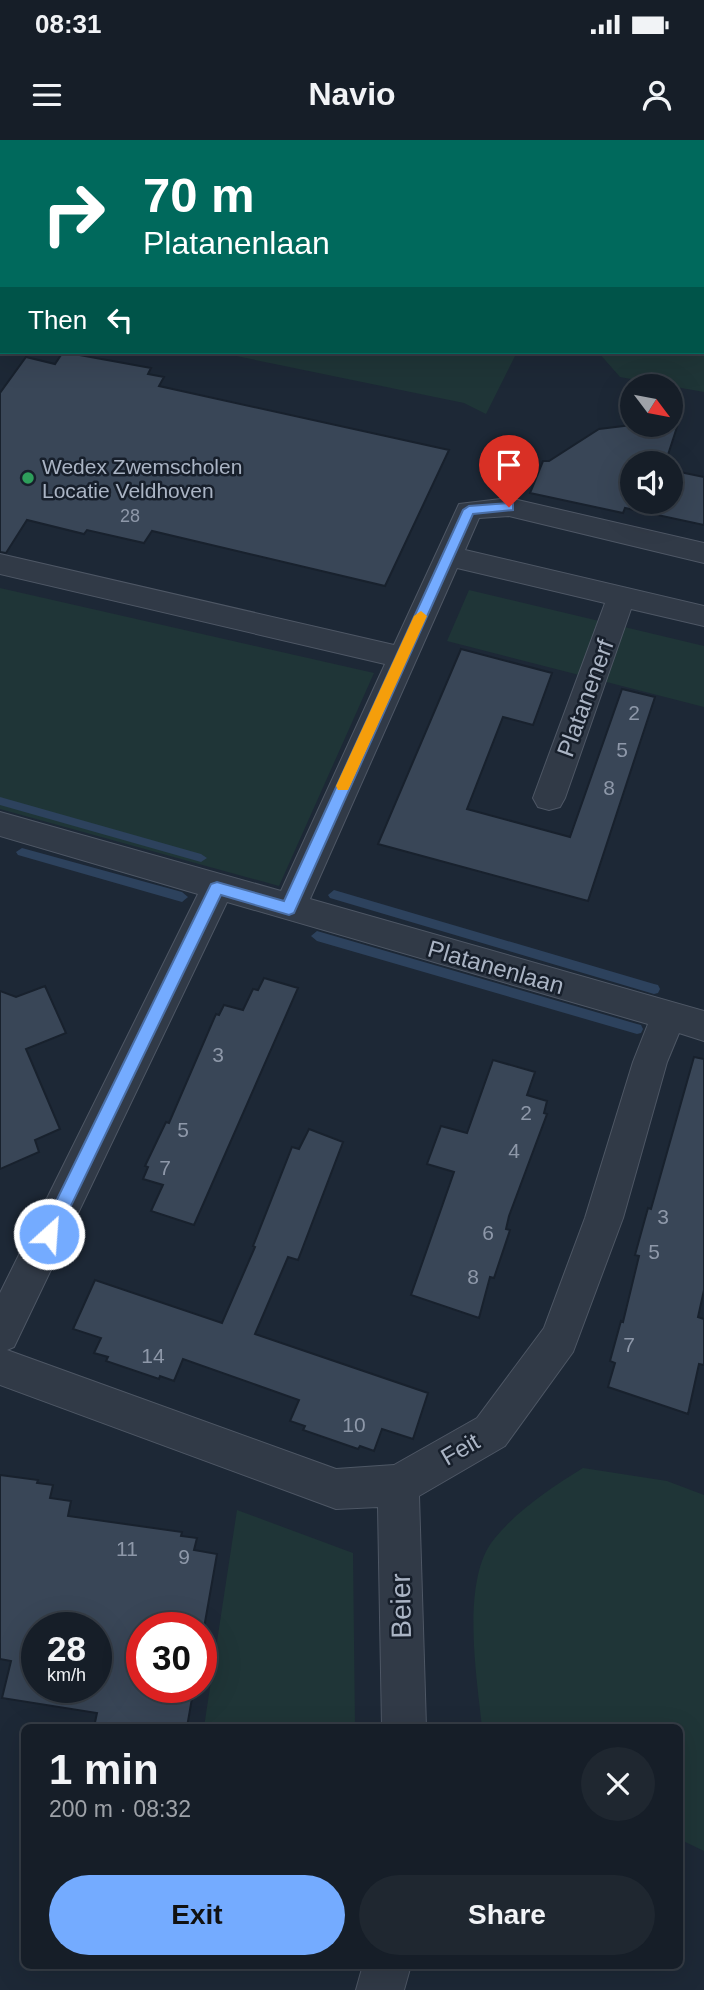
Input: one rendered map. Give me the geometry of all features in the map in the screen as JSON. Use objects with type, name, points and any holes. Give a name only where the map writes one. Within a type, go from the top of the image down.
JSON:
[{"type":"street","points":[[289,909],[469,510],[509,507],[704,553]]},
{"type":"street","points":[[448,556],[704,616]]},
{"type":"street","points":[[0,564],[402,657]]},
{"type":"street","name":"Platanenerf","points":[[549,798],[621,597]]},
{"type":"street","name":"Platanenlaan","points":[[0,824],[704,1026]]},
{"type":"street","points":[[0,1334],[217,888]]},
{"type":"street","name":"Feit","points":[[0,1366],[336,1489],[398,1485],[491,1432],[559,1339],[604,1218],[650,1062],[668,1016]]},
{"type":"street","name":"Beier","points":[[398,1485],[404,1724]]},
{"type":"street","points":[[380,1990],[386,1969]]},
{"type":"green space","points":[[227,354],[516,354],[486,414],[464,403]]},
{"type":"green space","points":[[600,354],[704,354],[704,392],[683,388],[683,374],[620,374],[620,377]]},
{"type":"green space","points":[[0,588],[374,673],[279,886],[0,809]]},
{"type":"green space","points":[[469,590],[704,646],[704,707],[447,641]]},
{"type":"green space","points":[[583,1468],[667,1481],[704,1495],[704,1851],[683,1841],[683,1724],[482,1724],[475,1656],[474,1602],[484,1556],[495,1538],[515,1517]]},
{"type":"green space","points":[[237,1510],[353,1553],[355,1724],[204,1724],[208,1703],[217,1703],[217,1642]]},
{"type":"building","points":[[62,354],[74,354],[151,368],[148,374],[164,377],[159,386],[449,450],[385,586],[152,531],[144,543],[87,530],[84,534],[27,520],[6,553],[0,552],[0,393],[26,357],[55,364]]},
{"type":"building","points":[[620,426],[620,438],[673,438],[669,451],[620,451],[620,512],[530,493],[543,461],[549,461],[599,429]]},
{"type":"building","points":[[683,473],[704,477],[704,525],[653,514],[683,514]]},
{"type":"building","points":[[461,649],[552,673],[533,725],[503,717],[467,809],[570,837],[622,689],[655,697],[588,901],[378,844]]},
{"type":"building","points":[[264,978],[298,988],[194,1225],[151,1211],[163,1185],[143,1179],[148,1167],[145,1166],[166,1122],[169,1123],[216,1014],[219,1015],[224,1005],[243,1010],[253,989],[258,990]]},
{"type":"building","points":[[45,986],[66,1033],[26,1049],[60,1129],[35,1140],[39,1152],[0,1169],[0,991],[16,997]]},
{"type":"building","points":[[694,1057],[704,1059],[704,1290],[698,1317],[704,1319],[704,1365],[699,1364],[688,1414],[608,1387],[615,1363],[610,1361],[621,1321],[623,1322],[639,1256],[635,1255],[648,1208],[651,1209]]},
{"type":"building","points":[[493,1060],[535,1072],[527,1095],[547,1101],[544,1113],[547,1114],[509,1216],[506,1229],[510,1230],[494,1278],[490,1277],[479,1318],[411,1295],[454,1172],[427,1164],[441,1126],[467,1133]]},
{"type":"building","points":[[309,1129],[343,1142],[298,1260],[288,1257],[255,1334],[428,1393],[413,1439],[382,1429],[374,1451],[360,1446],[358,1449],[303,1430],[305,1426],[290,1421],[299,1400],[183,1359],[174,1381],[160,1376],[159,1379],[106,1361],[108,1357],[94,1353],[101,1338],[73,1329],[95,1280],[222,1323],[255,1247],[253,1246],[292,1147],[299,1149]]},
{"type":"building","points":[[0,1475],[38,1480],[37,1483],[53,1485],[50,1498],[71,1501],[68,1516],[182,1532],[181,1536],[197,1538],[194,1550],[217,1554],[207,1612],[126,1612],[126,1703],[191,1703],[188,1724],[95,1724],[97,1713],[34,1703],[112,1703],[112,1612],[21,1612],[21,1701],[2,1698],[11,1661],[0,1659]]},
{"type":"waterway","points":[[0,801],[201,858]]},
{"type":"waterway","points":[[22,852],[182,897]]},
{"type":"waterway","points":[[334,895],[654,989]]},
{"type":"waterway","points":[[317,936],[637,1029]]},
{"type":"slow traffic","points":[[343,786],[421,616]]},
{"type":"place","name":"Wedex Zwemscholen Locatie Veldhoven","points":[[28,478]]},
{"type":"route","points":[[49,1234],[217,888],[289,909],[469,510],[509,507]]}]
